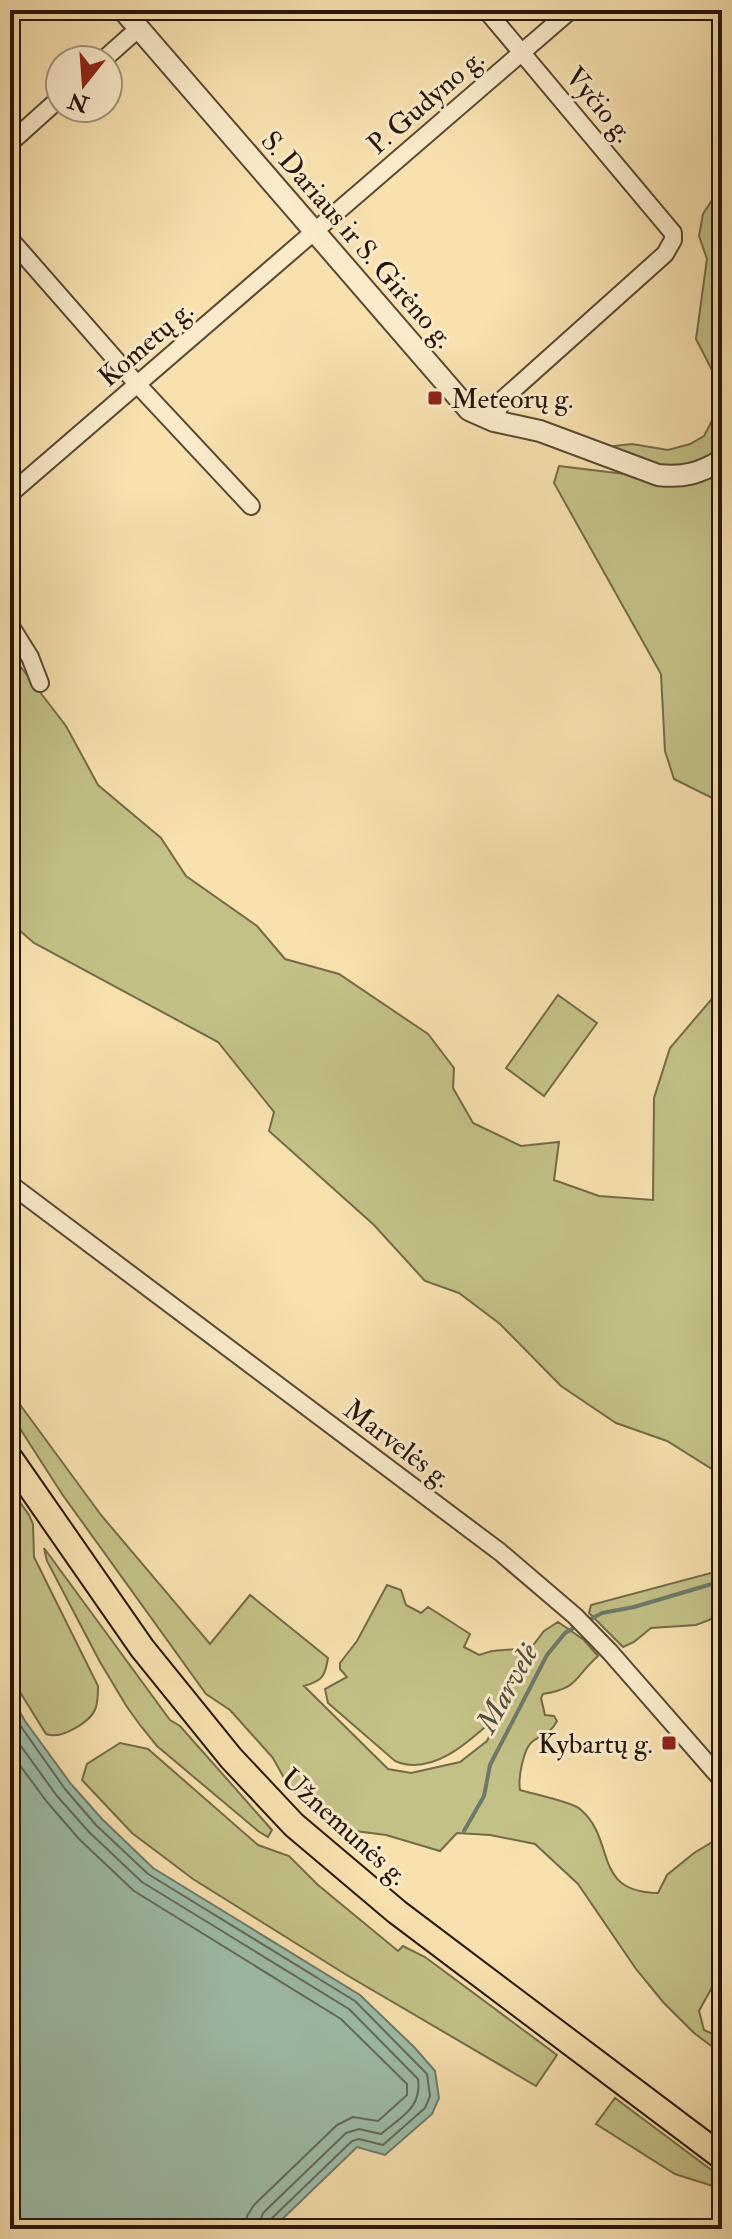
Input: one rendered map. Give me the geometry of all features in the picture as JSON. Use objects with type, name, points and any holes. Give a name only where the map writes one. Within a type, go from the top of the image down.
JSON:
[{"type":"main road","name":"Užnemunės g.","points":[[10,1458],[142,1648],[231,1758],[294,1825],[397,1912],[722,2157]]},
{"type":"street","name":"S. Dariaus ir S. Girėno g.","points":[[123,10],[469,410],[494,421],[540,431],[658,475],[693,475],[722,460]]},
{"type":"street","name":"Vyčio g.","points":[[486,10],[673,233],[673,240],[665,254],[502,400],[494,421]]},
{"type":"street","name":"P. Gudyno g.","points":[[314,231],[571,10]]},
{"type":"street","points":[[121,44],[139,28]]},
{"type":"street","points":[[10,143],[44,112]]},
{"type":"street","name":"Kometų g.","points":[[10,494],[314,231]]},
{"type":"street","points":[[10,239],[137,384],[251,506]]},
{"type":"street","points":[[10,625],[30,657],[40,683]]},
{"type":"street","name":"Marvelės g.","points":[[10,1184],[500,1552],[592,1633],[722,1780]]},
{"type":"shaded area","points":[[722,185],[722,450],[691,468],[661,468],[606,447],[632,444],[668,450],[690,444],[704,436],[714,417],[718,396],[713,372],[696,339],[707,259],[699,236],[703,214]]},
{"type":"shaded area","points":[[559,466],[633,475],[722,469],[722,803],[674,779],[665,751],[661,674],[554,483]]},
{"type":"shaded area","points":[[10,653],[66,726],[98,785],[161,838],[186,876],[257,926],[285,959],[339,974],[428,1034],[454,1068],[453,1088],[473,1123],[521,1146],[559,1142],[554,1180],[599,1196],[653,1200],[654,1098],[670,1048],[722,987],[722,1471],[715,1471],[667,1441],[616,1423],[561,1386],[500,1324],[459,1293],[425,1281],[374,1225],[269,1131],[274,1112],[218,1042],[34,943],[10,922]]},
{"type":"shaded area","points":[[558,995],[597,1023],[544,1096],[506,1068]]},
{"type":"shaded area","points":[[10,1391],[101,1515],[210,1644],[250,1595],[328,1658],[321,1678],[304,1686],[388,1769],[411,1773],[460,1762],[487,1741],[496,1723],[494,1719],[449,1755],[436,1761],[409,1765],[395,1761],[328,1703],[325,1689],[347,1677],[340,1669],[340,1663],[357,1641],[387,1585],[401,1590],[406,1605],[421,1613],[428,1607],[470,1634],[464,1647],[479,1655],[531,1648],[544,1631],[558,1622],[584,1640],[598,1656],[570,1685],[543,1694],[545,1715],[554,1716],[557,1721],[526,1750],[520,1790],[580,1809],[591,1821],[614,1874],[623,1884],[637,1890],[658,1893],[667,1875],[722,1836],[722,1969],[699,2011],[704,2030],[722,2038],[722,2054],[694,2033],[663,2002],[636,1969],[578,1884],[535,1844],[490,1835],[457,1833],[440,1851],[386,1835],[332,1828],[289,1787],[273,1758],[230,1710],[206,1694],[62,1494],[10,1413]]},
{"type":"shaded area","points":[[10,1488],[33,1524],[34,1557],[98,1686],[93,1713],[82,1724],[59,1734],[46,1734],[10,1676]]},
{"type":"shaded area","points":[[44,1548],[170,1720],[180,1726],[272,1830],[268,1837],[157,1746],[140,1725],[100,1662],[47,1561]]},
{"type":"shaded area","points":[[722,1570],[722,1615],[696,1625],[651,1628],[623,1647],[589,1613],[591,1605]]},
{"type":"shaded area","points":[[120,1743],[148,1749],[258,1845],[289,1856],[318,1885],[398,1951],[403,1946],[425,1957],[557,2055],[536,2086],[345,1974],[193,1879],[132,1833],[82,1780],[87,1764]]},
{"type":"shaded area","points":[[615,2098],[722,2178],[722,2189],[675,2174],[596,2124]]},
{"type":"water","points":[[10,1695],[71,1784],[153,1868],[360,1995],[435,2071],[439,2098],[432,2114],[385,2155],[357,2147],[272,2229],[10,2229]]},
{"type":"waterway","name":"Marvelė","points":[[587,1621],[602,1613],[634,1607],[722,1581]]},
{"type":"waterway","name":"Marvelė","points":[[464,1831],[484,1796],[490,1765],[547,1655],[565,1633],[579,1625]]},
{"type":"place","name":"Meteorų g.","points":[[435,398]]},
{"type":"place","name":"Kybartų g.","points":[[669,1743]]}]
